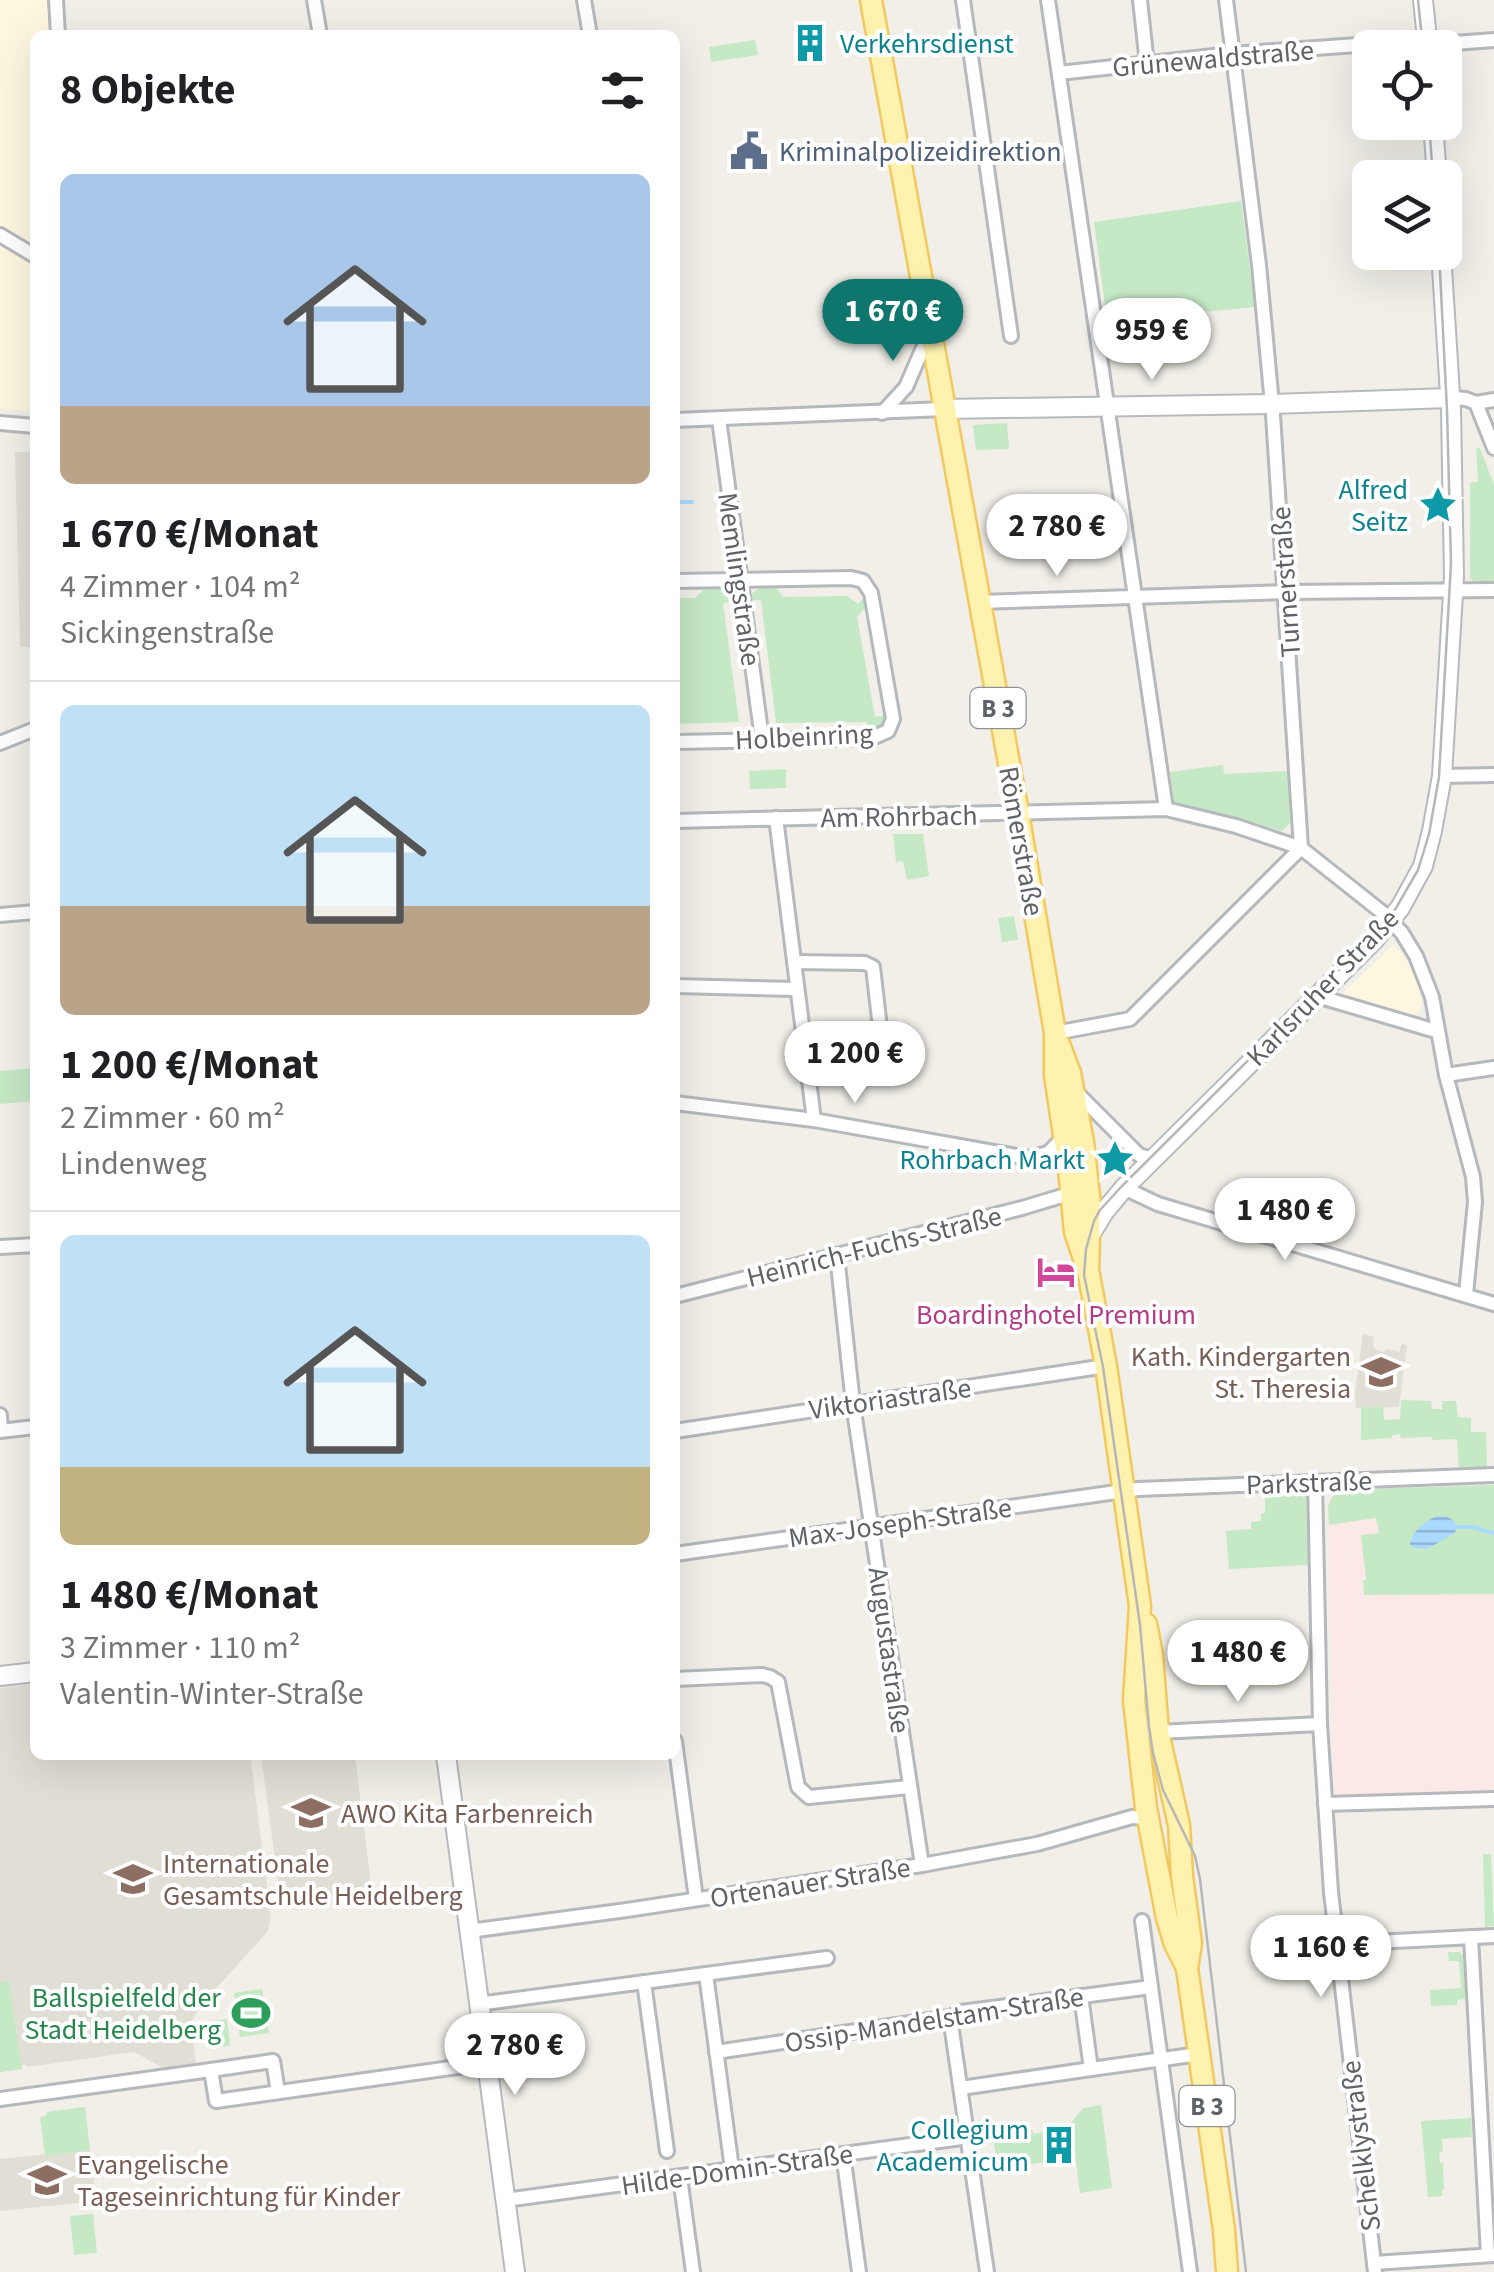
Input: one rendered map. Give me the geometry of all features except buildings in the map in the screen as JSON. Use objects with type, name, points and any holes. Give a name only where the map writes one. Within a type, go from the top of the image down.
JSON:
[{"type":"main road","name":"Römerstraße","points":[[871,0],[1018,814],[1055,1033],[1054,1075],[1075,1232],[1088,1270]]},
{"type":"main road","points":[[1423,0],[1426,30]]},
{"type":"main road","name":"Karlsruher Straße","points":[[1090,1236],[1124,1188],[1391,921],[1423,866],[1442,776],[1453,591],[1450,398],[1443,270]]},
{"type":"main road","points":[[944,409],[1450,398]]},
{"type":"main road","name":"Römerstraße","points":[[1055,1033],[1074,1090],[1088,1180],[1090,1236]]},
{"type":"main road","name":"B 3","points":[[1090,1236],[1088,1270],[1106,1366],[1140,1606],[1152,1655],[1158,1732],[1178,1809],[1190,1943],[1187,1968],[1230,2272]]},
{"type":"main road","name":"B 3","points":[[1140,1606],[1134,1700],[1147,1818],[1167,1918],[1187,1968]]},
{"type":"main road","points":[[0,1676],[30,1673]]},
{"type":"main road","points":[[447,1760],[516,2272]]},
{"type":"main road","name":"B 3","points":[[1147,1818],[1158,1825],[1173,1866],[1182,1876]]},
{"type":"street","points":[[56,0],[58,30]]},
{"type":"street","points":[[314,0],[319,30]]},
{"type":"street","points":[[584,0],[589,30]]},
{"type":"street","points":[[963,0],[1011,336]]},
{"type":"street","points":[[1048,0],[1166,809]]},
{"type":"street","points":[[1140,0],[1148,64]]},
{"type":"street","name":"Turnerstraße","points":[[1226,0],[1272,404],[1301,848]]},
{"type":"street","name":"Grünewaldstraße","points":[[1462,42],[1494,40]]},
{"type":"street","name":"Grünewaldstraße","points":[[1059,73],[1232,54],[1352,48]]},
{"type":"street","points":[[0,235],[30,253]]},
{"type":"street","points":[[882,412],[906,387],[930,332]]},
{"type":"street","points":[[1450,398],[1466,398],[1476,403],[1494,400]]},
{"type":"street","points":[[1476,403],[1494,448]]},
{"type":"street","points":[[680,420],[944,409]]},
{"type":"street","name":"Memlingstraße","points":[[719,419],[762,739]]},
{"type":"street","points":[[0,423],[30,426]]},
{"type":"street","name":"Holbeinring","points":[[680,581],[851,578],[867,584],[892,714],[888,731],[872,738],[680,742]]},
{"type":"street","points":[[978,602],[1494,590]]},
{"type":"street","points":[[0,743],[30,731]]},
{"type":"street","points":[[1442,776],[1494,775]]},
{"type":"street","name":"Am Rohrbach","points":[[680,821],[1166,809],[1236,826],[1301,848],[1402,933],[1432,997],[1446,1075],[1474,1177],[1466,1294]]},
{"type":"street","points":[[776,818],[814,1120]]},
{"type":"street","points":[[1055,1033],[1130,1019],[1301,848]]},
{"type":"street","points":[[0,915],[30,912]]},
{"type":"street","points":[[794,962],[865,963],[873,967],[885,1070],[807,1070]]},
{"type":"street","points":[[680,986],[797,989]]},
{"type":"street","points":[[1316,996],[1436,1030]]},
{"type":"street","points":[[1446,1075],[1494,1068]]},
{"type":"street","points":[[1074,1090],[1138,1156],[1154,1157]]},
{"type":"street","points":[[680,1104],[814,1120],[1028,1158],[1048,1153],[1064,1137]]},
{"type":"street","points":[[1124,1188],[1158,1204],[1494,1304]]},
{"type":"street","name":"Heinrich-Fuchs-Straße","points":[[680,1295],[1031,1206],[1072,1192]]},
{"type":"street","points":[[0,1248],[30,1245]]},
{"type":"street","name":"Augustastraße","points":[[837,1255],[853,1404],[922,1865]]},
{"type":"street","name":"Viktoriastraße","points":[[680,1430],[1106,1366]]},
{"type":"street","points":[[0,1415],[1,1430],[30,1427]]},
{"type":"street","name":"Parkstraße","points":[[1124,1491],[1494,1475]]},
{"type":"street","name":"Schelklystraße","points":[[1315,1481],[1320,1724],[1335,1944],[1374,2267]]},
{"type":"street","name":"Max-Joseph-Straße","points":[[680,1553],[1124,1491]]},
{"type":"street","points":[[680,1680],[762,1675],[778,1682],[798,1786],[809,1797],[909,1788]]},
{"type":"street","points":[[1158,1732],[1320,1724]]},
{"type":"street","points":[[678,1760],[696,1899]]},
{"type":"street","points":[[1325,1804],[1494,1799]]},
{"type":"street","name":"Ortenauer Straße","points":[[469,1931],[922,1865],[1037,1844],[1132,1817],[1147,1818]]},
{"type":"street","points":[[1142,1922],[1190,2272]]},
{"type":"street","points":[[1335,1944],[1494,1936]]},
{"type":"street","points":[[1374,2267],[1457,2265],[1491,2255],[1471,1937]]},
{"type":"street","points":[[478,2004],[827,1958]]},
{"type":"street","points":[[706,1974],[732,2169]]},
{"type":"street","name":"Hilde-Domin-Straße","points":[[644,1982],[667,2151]]},
{"type":"street","name":"Ossip-Mandelstam-Straße","points":[[716,2052],[950,2017],[961,2012],[1151,1987]]},
{"type":"street","points":[[1081,1996],[1091,2069]]},
{"type":"street","points":[[950,2017],[987,2272]]},
{"type":"street","points":[[961,2088],[1200,2054]]},
{"type":"street","points":[[0,2099],[273,2060],[278,2092]]},
{"type":"street","points":[[212,2070],[216,2101],[486,2063]]},
{"type":"street","name":"Hilde-Domin-Straße","points":[[505,2200],[969,2137]]},
{"type":"street","points":[[843,2154],[858,2272]]},
{"type":"street","points":[[680,2176],[693,2272]]},
{"type":"shaded area","points":[[0,0],[63,0],[66,30],[30,30],[30,411],[0,409]]},
{"type":"shaded area","points":[[15,452],[30,452],[30,647],[20,647]]},
{"type":"shaded area","points":[[1393,945],[1403,954],[1417,982],[1422,1004],[1418,1014],[1407,1015],[1340,996]]},
{"type":"shaded area","name":"Kath. Kindergarten St. Theresia","points":[[1363,1334],[1374,1337],[1373,1345],[1382,1352],[1399,1352],[1402,1344],[1407,1345],[1399,1407],[1356,1408]]},
{"type":"shaded area","points":[[1494,1485],[1494,1794],[1346,1799],[1335,1791],[1334,1774],[1328,1506],[1332,1494],[1336,1490]]},
{"type":"shaded area","name":"Internationale Gesamtschule Heidelberg","points":[[30,1684],[30,1760],[251,1760],[271,1915],[268,1931],[202,2004],[191,2022],[196,2063],[163,2068],[134,2052],[22,2065],[22,2069],[0,2072],[0,1688]]},
{"type":"shaded area","points":[[262,1760],[356,1760],[373,1901],[295,1910],[281,1905]]},
{"type":"shaded area","name":"Evangelische Tageseinrichtung für Kinder","points":[[90,2150],[97,2201],[0,2211],[0,2159]]},
{"type":"green space","points":[[755,40],[758,55],[711,62],[709,47]]},
{"type":"green space","points":[[1241,201],[1255,307],[1107,321],[1094,222]]},
{"type":"green space","points":[[1007,423],[1009,449],[976,450],[973,425]]},
{"type":"green space","points":[[1476,448],[1480,448],[1494,485],[1494,582],[1470,579],[1470,483],[1478,482]]},
{"type":"green space","points":[[707,587],[733,590],[735,601],[723,603],[739,722],[680,724],[680,598],[695,598]]},
{"type":"green space","points":[[761,587],[776,587],[783,597],[847,596],[858,604],[865,597],[867,606],[857,617],[875,717],[886,715],[884,727],[869,733],[867,722],[776,723],[761,600],[751,600],[750,595]]},
{"type":"green space","points":[[1223,765],[1224,774],[1288,771],[1290,823],[1282,831],[1174,802],[1170,772]]},
{"type":"green space","points":[[786,769],[786,788],[750,789],[749,771]]},
{"type":"green space","points":[[893,834],[923,834],[929,876],[907,880],[903,861],[896,862]]},
{"type":"green space","points":[[1014,916],[1018,940],[1002,942],[998,918]]},
{"type":"green space","points":[[30,1068],[30,1101],[0,1104],[0,1071]]},
{"type":"green space","points":[[1401,1400],[1431,1401],[1432,1409],[1442,1409],[1442,1401],[1456,1401],[1458,1417],[1471,1418],[1471,1432],[1486,1432],[1487,1468],[1459,1469],[1457,1439],[1401,1438],[1400,1434],[1361,1440],[1361,1407],[1383,1407],[1384,1420],[1400,1419]]},
{"type":"green space","points":[[1494,1485],[1494,1594],[1364,1595],[1361,1535],[1379,1533],[1376,1518],[1329,1525],[1328,1506],[1336,1490]]},
{"type":"green space","points":[[1306,1490],[1308,1565],[1229,1569],[1226,1531],[1251,1529],[1251,1522],[1261,1521],[1265,1491]]},
{"type":"green space","points":[[1483,1854],[1491,1854],[1494,1926],[1485,1927]]},
{"type":"green space","points":[[1448,1952],[1463,1955],[1466,1999],[1457,2000],[1457,2005],[1431,2006],[1430,1990],[1461,1988],[1459,1961],[1449,1961]]},
{"type":"green space","points":[[9,1981],[22,2069],[0,2072],[0,1982]]},
{"type":"green space","name":"Ballspielfeld der Stadt Heidelberg","points":[[262,1989],[269,2033],[240,2037],[234,1993]]},
{"type":"green space","points":[[227,2019],[230,2046],[208,2048],[205,2022]]},
{"type":"green space","points":[[1101,2105],[1112,2188],[1080,2193],[1071,2123],[1083,2108]]},
{"type":"green space","points":[[85,2107],[90,2150],[45,2156],[40,2117],[47,2112]]},
{"type":"green space","points":[[1471,2118],[1472,2137],[1442,2139],[1443,2152],[1439,2153],[1444,2189],[1442,2196],[1428,2197],[1421,2121]]},
{"type":"green space","points":[[1032,2130],[1034,2134],[1042,2132],[1046,2162],[998,2168],[994,2143],[1011,2140],[1011,2133]]},
{"type":"green space","points":[[93,2214],[97,2253],[74,2255],[70,2216]]},
{"type":"water","points":[[1436,1516],[1452,1519],[1455,1533],[1427,1549],[1414,1548],[1410,1544],[1413,1535]]},
{"type":"waterway","points":[[680,502],[692,502]]},
{"type":"waterway","points":[[1457,1527],[1494,1533]]},
{"type":"tram line","points":[[1418,0],[1421,30]]},
{"type":"tram line","points":[[1430,140],[1432,160]]},
{"type":"tram line","points":[[1246,2272],[1200,1879],[1195,1856],[1163,1790],[1153,1753],[1140,1625],[1103,1367],[1084,1275],[1086,1249],[1100,1210],[1381,928],[1418,870],[1439,777],[1451,563],[1440,270]]},
{"type":"place","name":"Verkehrsdienst","points":[[810,43]]},
{"type":"place","name":"Kriminalpolizeidirektion","points":[[749,151]]},
{"type":"place","name":"Alfred Seitz","points":[[1438,505]]},
{"type":"place","name":"Rohrbach Markt","points":[[1115,1159]]},
{"type":"place","name":"Boardinghotel Premium","points":[[1056,1272]]},
{"type":"place","name":"Kath. Kindergarten St. Theresia","points":[[1381,1372]]},
{"type":"place","name":"AWO Kita Farbenreich","points":[[311,1813]]},
{"type":"place","name":"Internationale Gesamtschule Heidelberg","points":[[133,1879]]},
{"type":"place","name":"Ballspielfeld der Stadt Heidelberg","points":[[251,2013]]},
{"type":"place","name":"Collegium Academicum","points":[[1059,2145]]},
{"type":"place","name":"Evangelische Tageseinrichtung für Kinder","points":[[47,2180]]}]
